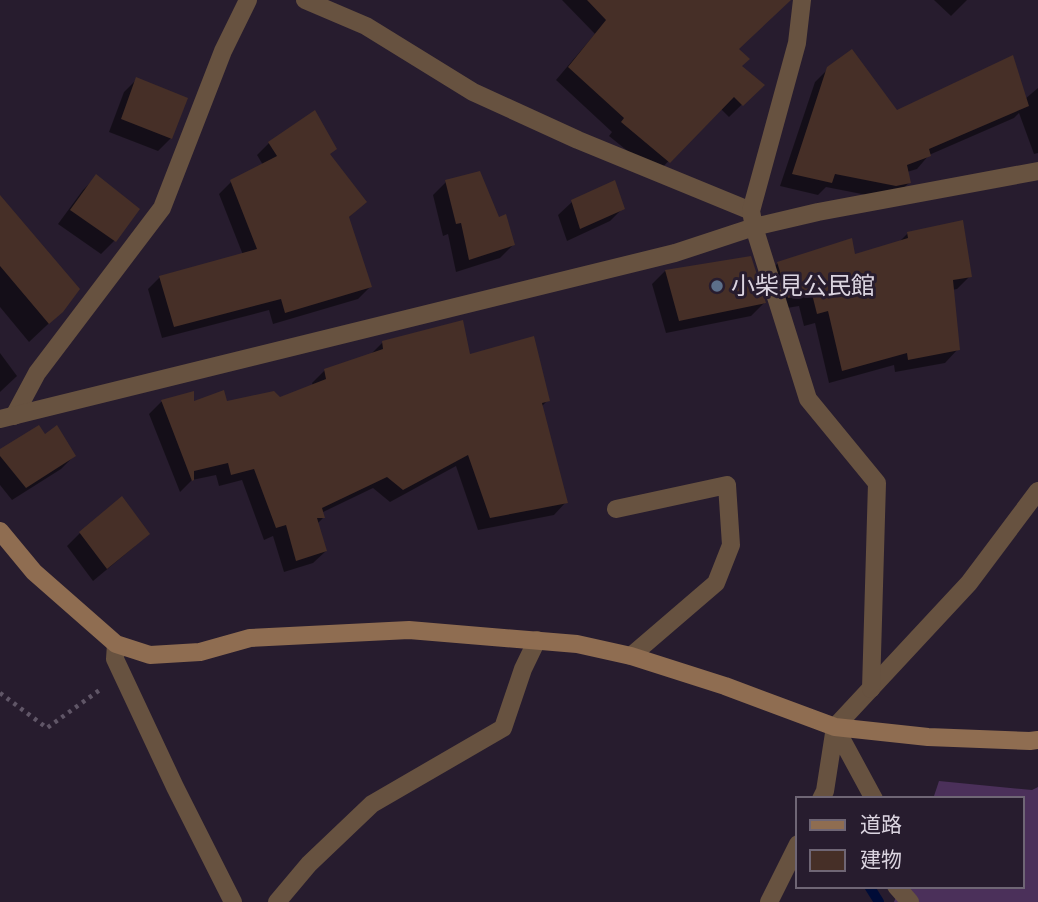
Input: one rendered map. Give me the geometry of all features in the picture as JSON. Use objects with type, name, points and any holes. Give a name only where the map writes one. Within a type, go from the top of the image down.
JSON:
[{"type":"street","points":[[7,418],[37,373],[162,208],[223,51],[248,0]]},
{"type":"street","points":[[305,0],[366,26],[472,92],[753,219]]},
{"type":"street","points":[[802,0],[797,43],[753,219],[808,399],[877,483],[871,689]]},
{"type":"street","points":[[7,418],[675,253],[753,219],[818,212],[1038,171]]},
{"type":"street","points":[[616,509],[727,485],[731,545],[716,583],[631,656]]},
{"type":"street","points":[[822,797],[835,727],[969,583],[1038,491]]},
{"type":"street","points":[[0,531],[34,572],[116,644],[150,655],[200,652],[250,638],[409,630],[537,640],[577,644],[631,656],[835,727],[928,737],[1038,740]]},
{"type":"street","points":[[277,902],[309,864],[372,804],[503,728],[523,669],[537,640]]},
{"type":"street","points":[[116,644],[114,659],[233,902]]},
{"type":"street","points":[[835,727],[873,797]]},
{"type":"street","points":[[769,902],[796,848]]},
{"type":"street","points":[[898,888],[910,902]]},
{"type":"path","points":[[0,693],[47,728],[122,675]]},
{"type":"shaded area","points":[[939,781],[1032,790],[1038,787],[1038,902],[894,902],[899,888],[1024,888],[1024,797],[934,797]]},
{"type":"building","points":[[587,0],[791,0],[739,49],[750,59],[742,66],[765,85],[743,106],[734,97],[670,163],[621,122],[624,118],[568,67],[606,20]]},
{"type":"building","points":[[852,49],[897,110],[1013,55],[1029,106],[929,149],[931,156],[907,165],[911,183],[896,186],[835,174],[832,183],[792,174],[827,67]]},
{"type":"building","points":[[136,77],[188,98],[172,139],[121,119]]},
{"type":"building","points":[[315,110],[337,149],[330,154],[367,202],[349,217],[372,287],[285,313],[281,299],[174,327],[159,276],[257,249],[230,180],[277,156],[268,142]]},
{"type":"building","points":[[480,171],[499,217],[506,214],[515,245],[469,260],[461,223],[456,224],[445,180]]},
{"type":"building","points":[[96,174],[140,209],[116,242],[70,210]]},
{"type":"building","points":[[615,180],[625,209],[580,229],[571,200]]},
{"type":"building","points":[[0,195],[80,289],[63,312],[49,324],[0,266]]},
{"type":"building","points":[[963,220],[972,277],[953,280],[960,350],[908,360],[907,353],[842,371],[828,311],[817,314],[812,294],[788,298],[777,262],[852,238],[855,254],[908,238],[907,232]]},
{"type":"building","points":[[751,256],[766,303],[679,321],[665,270]]},
{"type":"building","points":[[463,320],[470,354],[534,336],[550,401],[542,403],[568,503],[490,518],[468,455],[403,490],[387,477],[322,508],[325,518],[317,518],[327,551],[296,561],[286,525],[276,528],[254,469],[231,475],[228,463],[194,471],[192,481],[161,400],[194,391],[194,401],[224,390],[227,401],[274,391],[280,397],[326,379],[324,369],[383,349],[382,341]]},
{"type":"building","points":[[39,425],[45,434],[57,425],[76,456],[26,488],[0,456],[0,449]]},
{"type":"building","points":[[122,496],[150,534],[107,569],[79,532]]},
{"type":"waterway","points":[[870,888],[879,902]]},
{"type":"place","name":"小柴見公民館","points":[[717,286]]}]
